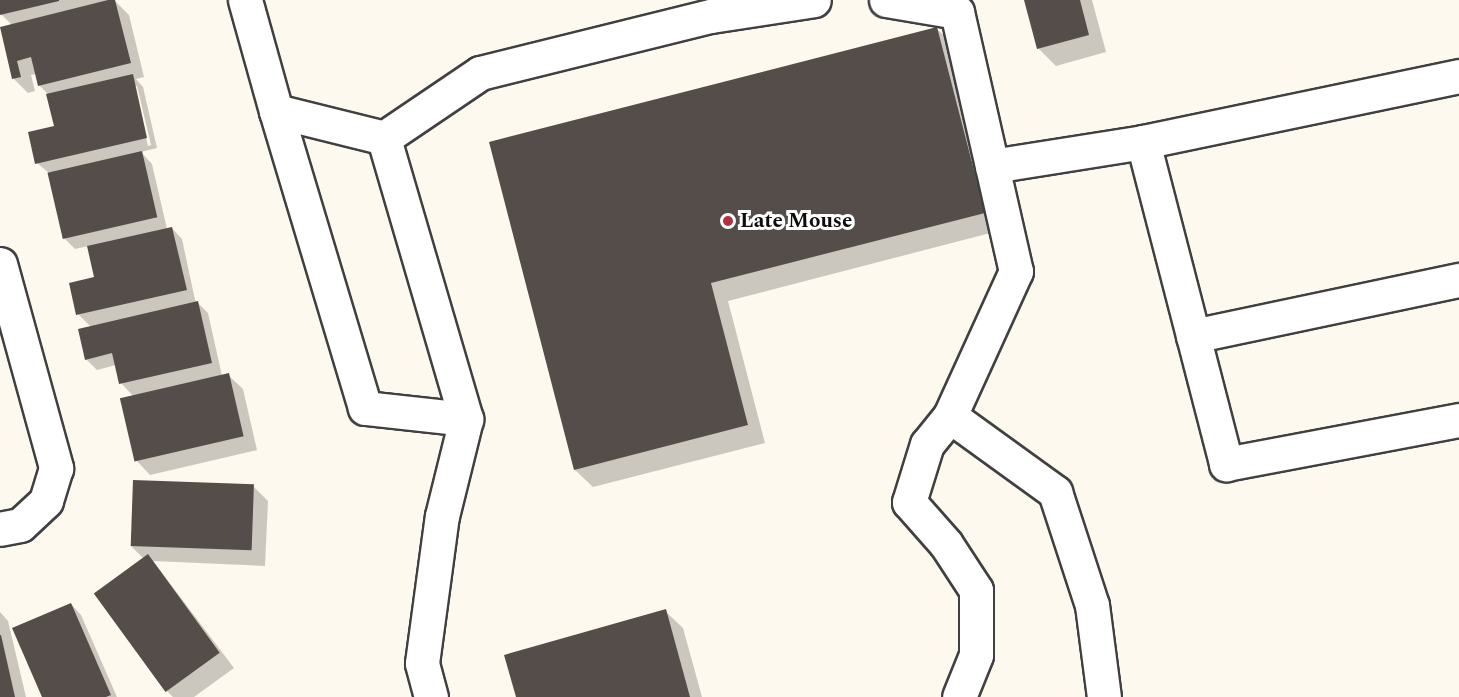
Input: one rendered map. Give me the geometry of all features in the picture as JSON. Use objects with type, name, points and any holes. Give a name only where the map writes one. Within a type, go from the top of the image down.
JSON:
[{"type":"street","points":[[245,0],[365,408],[466,419]]},
{"type":"street","points":[[276,111],[384,138],[480,73],[711,16],[814,0]]},
{"type":"street","points":[[885,0],[955,6],[1016,271],[950,416],[927,444],[909,502],[946,544],[976,590],[976,655],[959,697]]},
{"type":"street","points":[[992,166],[1143,142],[1459,76]]},
{"type":"street","points":[[384,138],[466,419],[442,516],[422,663],[431,697]]},
{"type":"street","points":[[1143,142],[1226,464],[1459,420]]},
{"type":"street","points":[[0,264],[56,468],[46,501],[20,525],[0,529]]},
{"type":"street","points":[[1193,336],[1459,280]]},
{"type":"street","points":[[950,416],[1055,492],[1092,605],[1104,697]]},
{"type":"building","points":[[0,0],[59,0],[59,1],[0,15]]},
{"type":"building","points":[[115,0],[131,63],[38,86],[31,57],[17,61],[21,77],[12,79],[0,27]]},
{"type":"building","points":[[1024,0],[1080,0],[1089,35],[1037,49]]},
{"type":"building","points":[[937,27],[985,213],[711,283],[748,425],[574,470],[489,142]]},
{"type":"building","points":[[133,74],[147,138],[35,164],[28,132],[54,126],[46,94]]},
{"type":"building","points":[[142,151],[157,217],[63,239],[47,173]]},
{"type":"building","points":[[172,227],[187,290],[76,315],[69,283],[94,277],[87,246]]},
{"type":"building","points":[[198,301],[212,363],[119,384],[112,353],[85,360],[78,329]]},
{"type":"building","points":[[229,373],[244,436],[134,462],[120,398]]},
{"type":"building","points":[[133,480],[254,484],[252,550],[131,546]]},
{"type":"building","points":[[148,554],[220,653],[166,692],[94,593]]},
{"type":"building","points":[[71,603],[111,695],[106,697],[42,697],[12,628]]},
{"type":"building","points":[[666,609],[690,697],[516,697],[504,655]]},
{"type":"building","points":[[1,635],[15,697],[0,697]]},
{"type":"place","name":"Late Mouse","points":[[728,221]]}]
